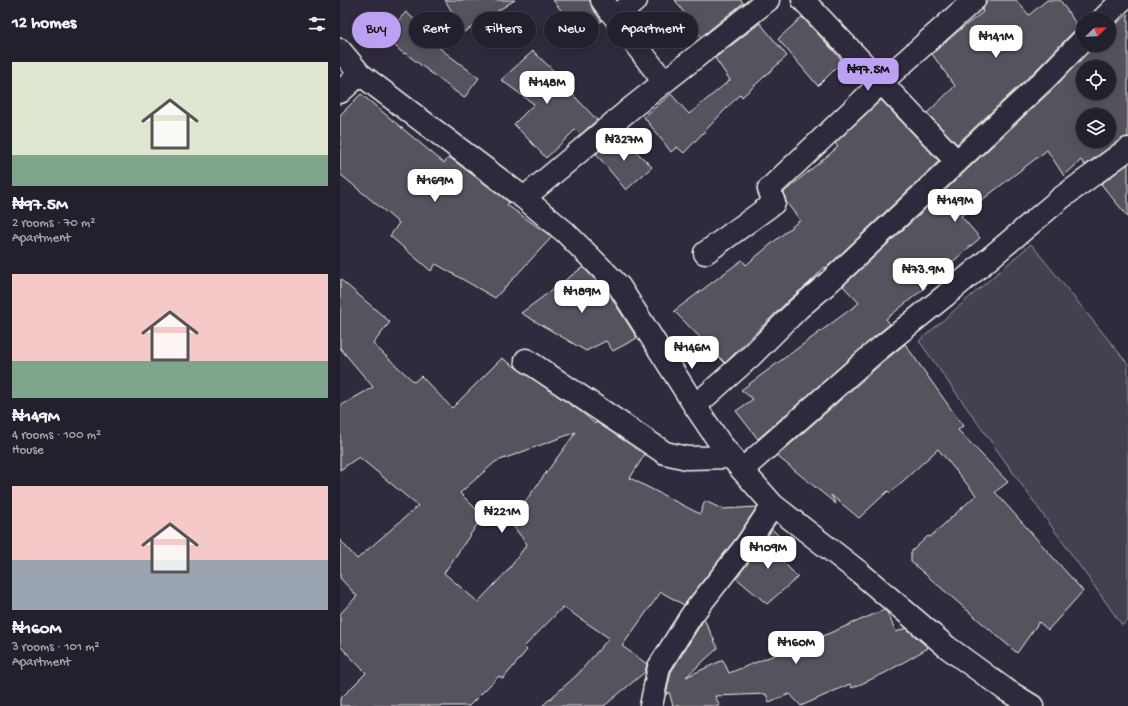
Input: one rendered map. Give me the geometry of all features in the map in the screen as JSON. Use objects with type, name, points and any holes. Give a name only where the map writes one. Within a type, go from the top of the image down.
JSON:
[{"type":"street","points":[[602,0],[612,12]]},
{"type":"street","points":[[622,12],[636,0]]},
{"type":"street","points":[[524,198],[664,82],[768,0]]},
{"type":"street","points":[[803,0],[957,162]]},
{"type":"street","points":[[1110,12],[1122,0]]},
{"type":"street","points":[[705,253],[774,203],[769,189],[962,4]]},
{"type":"street","points":[[695,406],[751,356],[799,308],[826,285],[957,162],[1045,79],[1076,47]]},
{"type":"street","points":[[639,48],[664,82]]},
{"type":"street","points":[[340,50],[360,74],[524,198],[565,232],[619,286],[720,443],[773,505],[859,572],[947,647],[1006,690],[1032,706]]},
{"type":"street","points":[[340,92],[360,74]]},
{"type":"street","points":[[526,360],[665,453],[687,458],[737,464],[946,295],[1061,198],[1128,149]]},
{"type":"street","points":[[651,706],[659,667],[691,616],[747,544],[773,505]]},
{"type":"shaded area","points":[[1031,244],[1128,364],[1128,621],[1122,625],[919,341]]},
{"type":"building","points":[[445,0],[515,0],[496,12],[472,12],[472,27],[464,32],[464,12],[452,12]]},
{"type":"building","points":[[553,0],[590,0],[592,8],[595,12],[562,12]]},
{"type":"building","points":[[675,0],[741,0],[743,3],[701,37],[698,33],[698,12],[683,12]]},
{"type":"building","points":[[986,0],[1016,0],[1029,15],[1047,0],[1060,0],[1076,24],[1076,30],[1036,70],[957,144],[927,113],[955,86],[932,54],[983,12],[982,10],[986,4]]},
{"type":"building","points":[[406,12],[409,15],[409,48],[439,48],[479,78],[464,98],[397,48],[401,48],[401,17]]},
{"type":"building","points":[[1128,14],[1128,137],[1116,143],[1116,108],[1076,108],[1076,148],[1109,148],[1085,165],[1081,160],[1064,176],[1047,150],[961,216],[980,238],[925,286],[926,287],[886,319],[890,324],[758,439],[736,411],[753,399],[741,390],[859,303],[843,286],[1054,88],[1076,64],[1076,100],[1116,100],[1116,60],[1080,60],[1087,52],[1116,52],[1116,24]]},
{"type":"building","points":[[802,17],[843,61],[818,86],[778,39]]},
{"type":"building","points":[[760,23],[787,56],[742,97],[740,94],[684,153],[677,147],[671,152],[644,117],[671,94],[689,114],[730,80],[715,58]]},
{"type":"building","points":[[533,51],[561,78],[559,80],[597,120],[580,135],[575,130],[546,158],[514,124],[534,104],[501,80]]},
{"type":"building","points":[[361,94],[444,163],[449,157],[509,202],[507,205],[552,237],[495,298],[436,264],[431,271],[390,236],[399,223],[340,174],[340,115]]},
{"type":"building","points":[[881,100],[939,161],[826,268],[825,267],[790,299],[725,363],[674,311],[742,260],[746,265],[800,220],[786,202],[784,192],[838,147],[835,143]]},
{"type":"building","points":[[619,135],[652,167],[626,190],[596,154]]},
{"type":"building","points":[[1128,164],[1128,217],[1101,184]]},
{"type":"building","points":[[583,267],[609,294],[637,338],[613,351],[606,341],[586,351],[521,313]]},
{"type":"building","points":[[340,279],[390,322],[373,344],[414,382],[421,376],[452,408],[502,358],[583,413],[595,424],[596,422],[645,454],[630,478],[700,514],[705,501],[722,509],[757,507],[737,537],[684,605],[661,592],[622,646],[647,664],[645,672],[604,706],[542,706],[577,675],[609,638],[563,607],[524,647],[527,650],[503,679],[499,676],[469,706],[340,706],[340,699],[366,673],[340,646],[340,614],[357,596],[340,578],[340,540],[357,559],[418,506],[359,457],[340,470],[340,406],[373,387],[340,348]],"holes":[[[576,432],[510,522],[527,544],[509,569],[478,602],[444,573],[483,516],[460,493],[495,462]]]},
{"type":"building","points":[[905,344],[963,426],[958,430],[1008,482],[995,492],[1083,591],[1048,630],[1039,622],[1017,653],[911,562],[911,552],[928,536],[930,537],[976,495],[938,449],[890,493],[888,491],[859,518],[831,495],[836,504],[777,456]]},
{"type":"building","points":[[772,529],[789,546],[778,557],[798,577],[767,604],[736,578],[757,552]]},
{"type":"building","points":[[884,610],[887,612],[896,632],[906,628],[928,648],[885,673],[852,688],[850,684],[801,706],[790,694],[769,702],[766,694],[715,696],[720,706],[673,706],[669,692],[666,695],[671,672],[704,619],[718,648],[686,677],[723,660],[729,673]]}]
